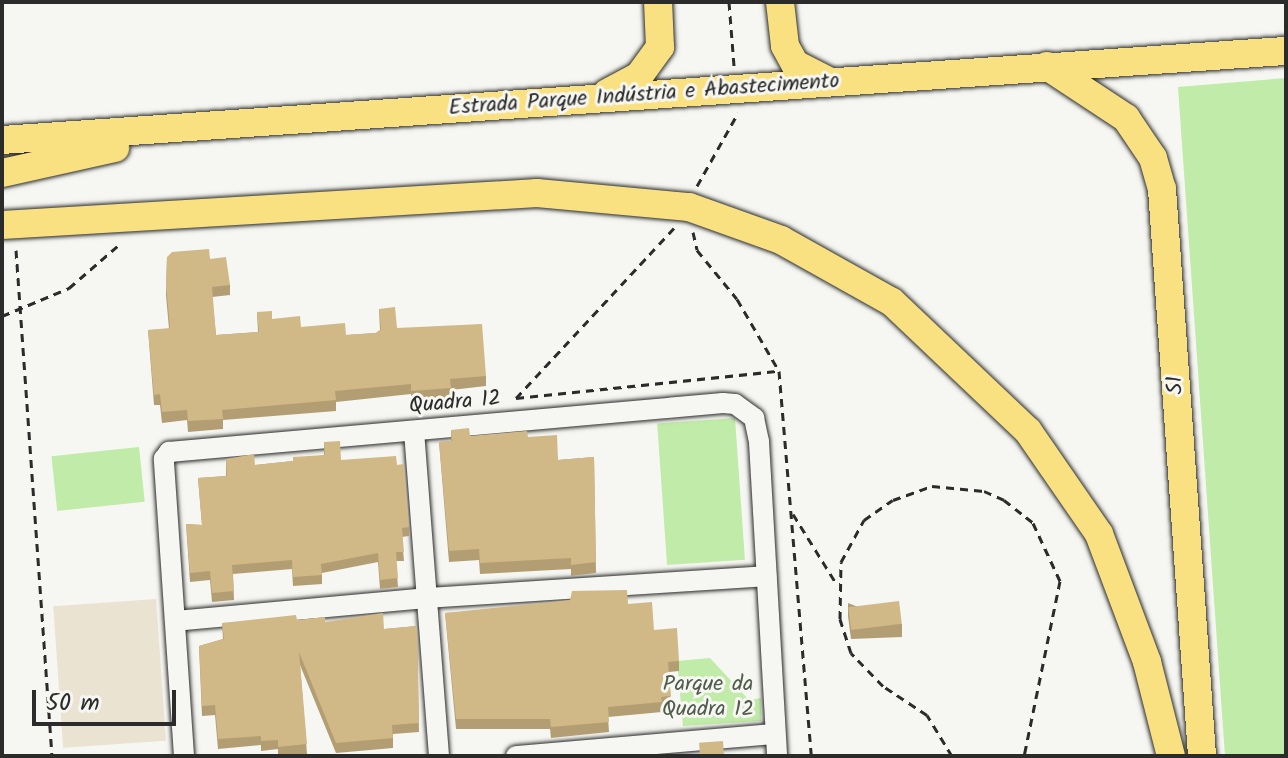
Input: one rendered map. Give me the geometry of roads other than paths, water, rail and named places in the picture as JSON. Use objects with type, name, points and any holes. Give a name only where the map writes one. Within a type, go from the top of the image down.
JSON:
[{"type":"highway","points":[[599,97],[649,65],[662,36],[658,2]]},
{"type":"highway","points":[[780,2],[785,46],[795,64],[829,81]]},
{"type":"highway","name":"Estrada Parque Indústria e Abastecimento","points":[[2,140],[214,128],[599,97],[1286,51]]},
{"type":"highway","name":"S1","points":[[1047,66],[1126,118],[1153,158],[1162,189],[1202,756]]},
{"type":"highway","points":[[2,173],[214,128]]},
{"type":"highway","points":[[2,225],[537,193],[689,207],[811,254],[892,302],[1028,431],[1099,534],[1147,662],[1171,756]]},
{"type":"street","name":"Quadra 12","points":[[184,756],[164,459],[169,452],[735,404],[754,418],[759,442],[777,756]]},
{"type":"street","points":[[414,431],[439,756]]},
{"type":"street","points":[[175,621],[427,598],[766,576]]},
{"type":"street","points":[[516,756],[775,734]]},
{"type":"park label","name":"Parque da Quadra 12","points":[[708,696]]}]
